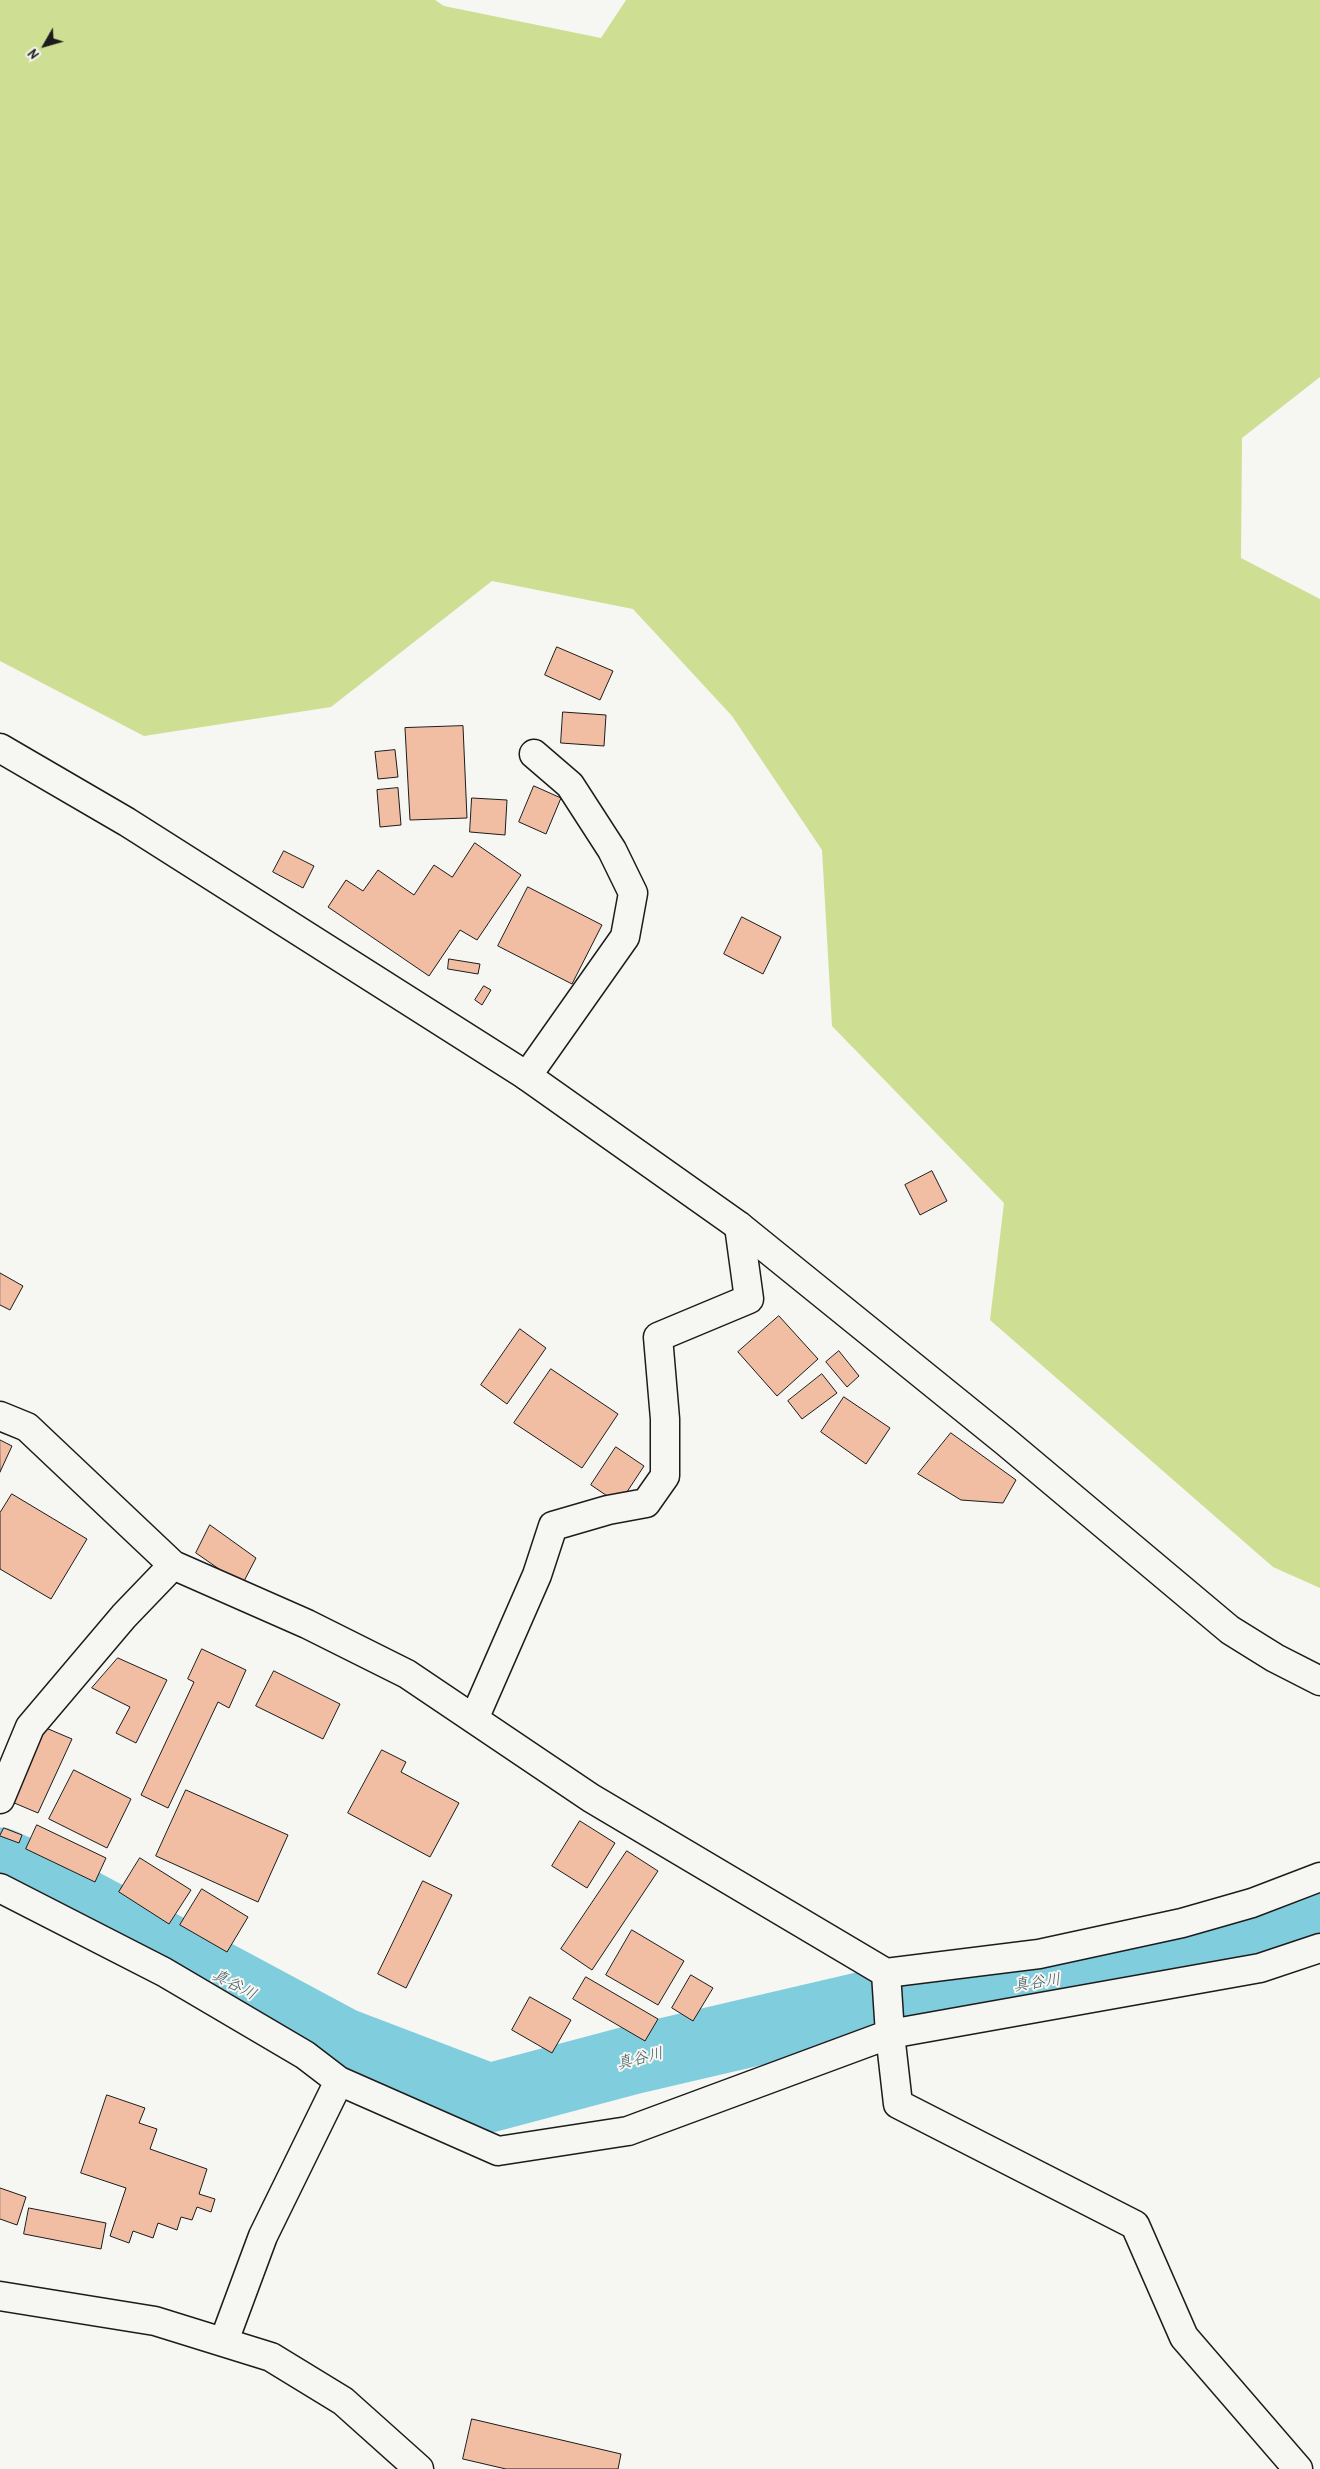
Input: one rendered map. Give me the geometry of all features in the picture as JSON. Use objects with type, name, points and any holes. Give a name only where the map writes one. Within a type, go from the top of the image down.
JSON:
[{"type":"street","points":[[0,748],[127,822],[527,1076],[739,1226],[1006,1442],[1230,1630],[1275,1658],[1320,1681]]},
{"type":"street","points":[[527,1076],[625,937],[633,893],[612,850],[570,785],[534,754]]},
{"type":"street","points":[[474,1719],[537,1575],[553,1526],[608,1510],[646,1503],[665,1476],[665,1418],[658,1337],[749,1299],[739,1226]]},
{"type":"street","points":[[0,1416],[27,1427],[173,1565],[307,1624],[407,1674],[591,1798],[886,1973],[1039,1954],[1182,1924],[1252,1903],[1320,1877]]},
{"type":"street","points":[[0,1798],[30,1727],[124,1616],[173,1565]]},
{"type":"street","points":[[0,1888],[164,1972],[305,2055],[339,2082],[498,2151],[628,2131],[890,2034],[1260,1968],[1320,1948]]},
{"type":"street","points":[[886,1973],[890,2034],[898,2104],[1134,2225],[1184,2336],[1298,2469]]},
{"type":"street","points":[[224,2341],[264,2236],[339,2082]]},
{"type":"street","points":[[0,2296],[155,2321],[271,2357],[343,2401],[419,2469]]},
{"type":"green space","points":[[0,0],[435,0],[444,6],[601,38],[626,0],[1320,0],[1320,377],[1242,438],[1241,558],[1320,599],[1320,1588],[1273,1567],[990,1320],[1004,1203],[832,1026],[822,850],[732,716],[633,609],[492,581],[331,707],[144,736],[0,661]]},
{"type":"building","points":[[557,647],[613,671],[600,700],[545,675]]},
{"type":"building","points":[[563,712],[606,715],[604,746],[561,743]]},
{"type":"building","points":[[463,726],[467,818],[410,820],[405,728]]},
{"type":"building","points":[[395,750],[398,777],[378,779],[375,752]]},
{"type":"building","points":[[534,786],[561,798],[546,834],[519,822]]},
{"type":"building","points":[[398,788],[401,825],[380,827],[377,790]]},
{"type":"building","points":[[472,798],[507,800],[505,835],[470,832]]},
{"type":"building","points":[[475,843],[521,875],[477,940],[460,930],[429,976],[328,907],[346,880],[363,891],[378,870],[414,895],[434,865],[452,877]]},
{"type":"building","points":[[284,851],[314,866],[303,888],[273,872]]},
{"type":"building","points":[[528,887],[602,925],[572,984],[498,946]]},
{"type":"building","points":[[742,917],[781,937],[763,974],[724,954]]},
{"type":"building","points":[[449,959],[480,964],[478,974],[448,969]]},
{"type":"building","points":[[484,986],[491,990],[482,1005],[475,1000]]},
{"type":"building","points":[[932,1171],[947,1201],[920,1215],[905,1185]]},
{"type":"building","points":[[0,1273],[23,1286],[10,1310],[0,1305]]},
{"type":"building","points":[[779,1316],[818,1359],[777,1396],[738,1352]]},
{"type":"building","points":[[520,1329],[546,1348],[507,1404],[481,1385]]},
{"type":"building","points":[[839,1351],[859,1376],[847,1387],[826,1362]]},
{"type":"building","points":[[551,1369],[618,1414],[582,1468],[514,1423]]},
{"type":"building","points":[[822,1374],[837,1393],[802,1419],[788,1401]]},
{"type":"building","points":[[844,1397],[890,1428],[866,1464],[821,1432]]},
{"type":"building","points":[[951,1433],[1016,1480],[1003,1503],[961,1500],[918,1474]]},
{"type":"building","points":[[0,1440],[12,1446],[0,1472]]},
{"type":"building","points":[[616,1447],[644,1466],[619,1504],[591,1485]]},
{"type":"building","points":[[12,1494],[87,1539],[51,1599],[0,1569],[0,1513]]},
{"type":"building","points":[[210,1525],[256,1558],[242,1585],[196,1553]]},
{"type":"building","points":[[202,1649],[246,1670],[229,1708],[218,1702],[168,1808],[141,1795],[194,1682],[188,1679]]},
{"type":"building","points":[[118,1658],[167,1680],[136,1743],[116,1733],[130,1707],[92,1688]]},
{"type":"building","points":[[274,1671],[340,1704],[323,1739],[256,1706]]},
{"type":"building","points":[[46,1728],[72,1739],[38,1813],[12,1802]]},
{"type":"building","points":[[382,1750],[406,1762],[401,1772],[459,1803],[430,1857],[348,1813]]},
{"type":"building","points":[[74,1770],[131,1799],[107,1848],[49,1819]]},
{"type":"building","points":[[186,1790],[288,1835],[258,1902],[156,1856]]},
{"type":"building","points":[[580,1821],[615,1843],[587,1888],[552,1866]]},
{"type":"building","points":[[37,1825],[106,1858],[95,1882],[26,1849]]},
{"type":"building","points":[[4,1828],[22,1835],[19,1843],[0,1836]]},
{"type":"building","points":[[627,1851],[658,1871],[592,1970],[561,1949]]},
{"type":"building","points":[[140,1858],[191,1890],[169,1924],[119,1892]]},
{"type":"building","points":[[423,1881],[452,1895],[406,1988],[378,1974]]},
{"type":"building","points":[[202,1889],[248,1917],[227,1952],[180,1925]]},
{"type":"building","points":[[632,1930],[684,1961],[658,2005],[606,1975]]},
{"type":"building","points":[[691,1975],[713,1988],[693,2021],[672,2008]]},
{"type":"building","points":[[586,1977],[658,2019],[645,2041],[573,1999]]},
{"type":"building","points":[[530,1997],[571,2020],[552,2053],[512,2030]]},
{"type":"building","points":[[107,2095],[145,2108],[139,2123],[157,2129],[150,2149],[207,2169],[199,2194],[215,2199],[211,2212],[197,2207],[192,2220],[181,2217],[177,2230],[158,2223],[153,2238],[133,2231],[129,2243],[110,2236],[126,2188],[81,2173]]},
{"type":"building","points":[[0,2188],[26,2197],[17,2225],[0,2219]]},
{"type":"building","points":[[29,2208],[106,2223],[101,2249],[24,2234]]},
{"type":"building","points":[[472,2419],[621,2454],[618,2469],[506,2469],[463,2459]]},
{"type":"waterway","name":"真谷川","points":[[0,1862],[40,1880],[342,2042],[489,2098],[632,2060],[868,2005],[1059,1981],[1223,1936],[1320,1903]]}]
